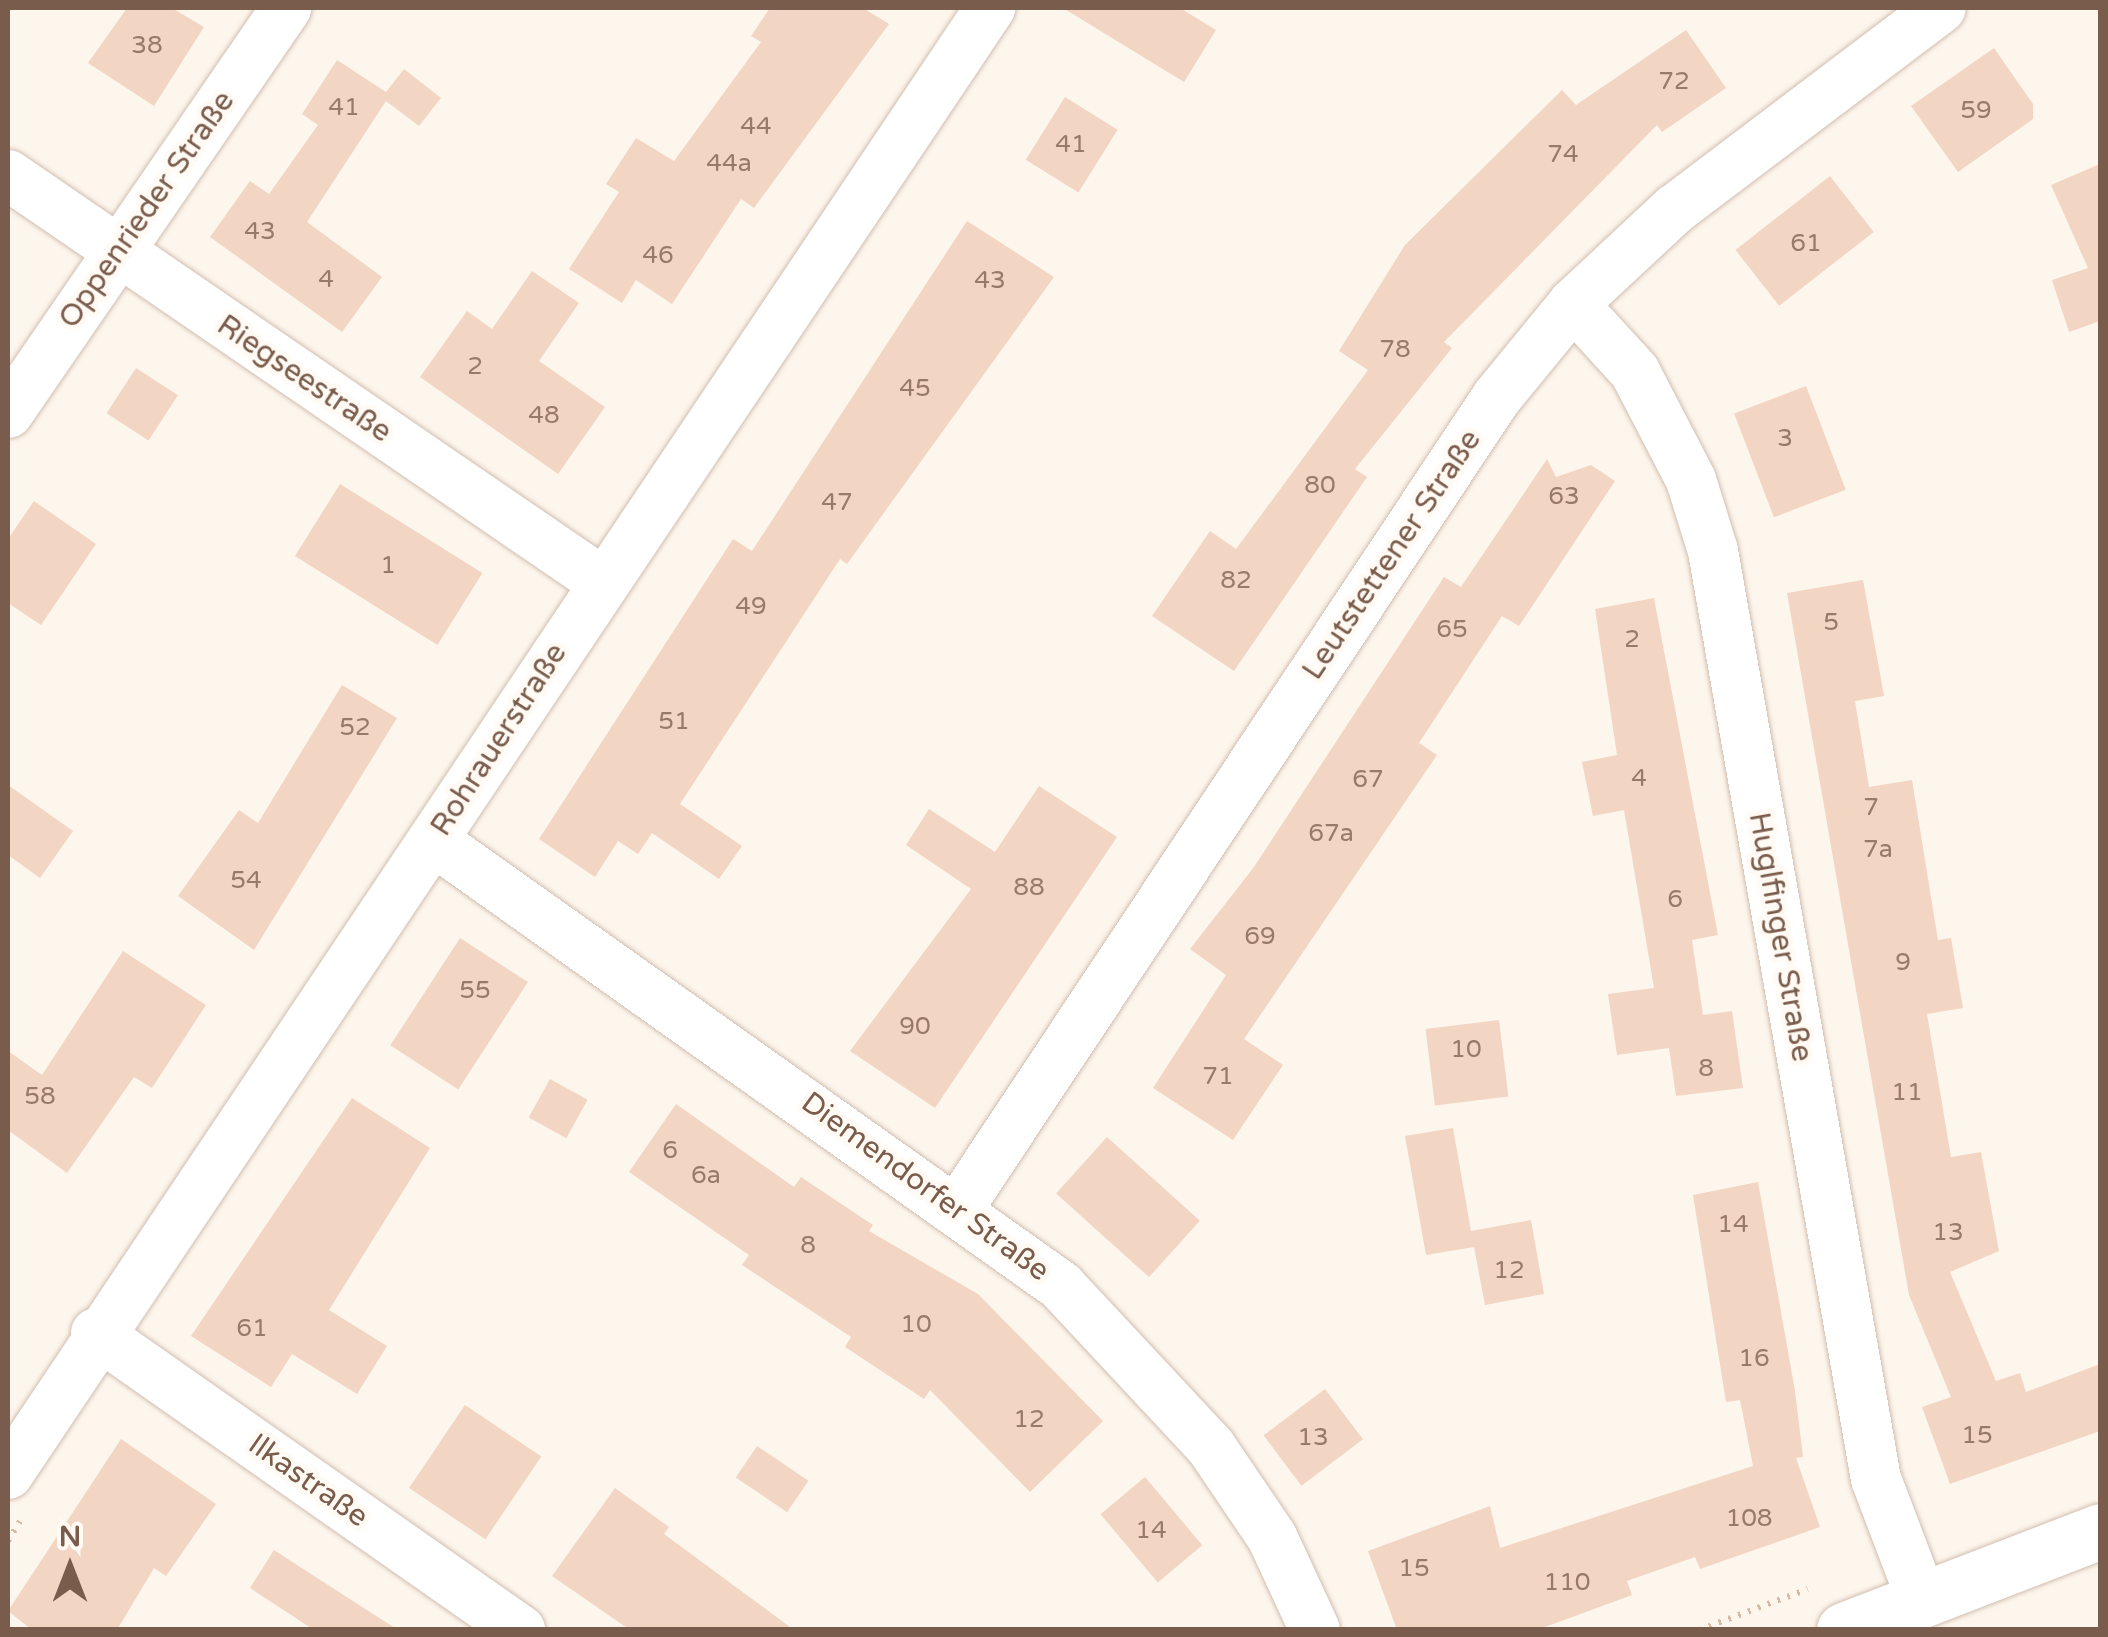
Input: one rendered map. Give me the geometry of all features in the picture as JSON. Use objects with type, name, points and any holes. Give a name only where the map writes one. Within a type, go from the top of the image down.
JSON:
[{"type":"main road","points":[[1844,1630],[2100,1532]]},
{"type":"street","name":"Oppenrieder Straße","points":[[8,413],[286,8]]},
{"type":"street","name":"Rohrauerstraße","points":[[8,1474],[96,1333],[434,841],[601,581],[990,8]]},
{"type":"street","name":"Leutstettener Straße","points":[[959,1207],[1497,397],[1573,304],[1675,209],[1941,8]]},
{"type":"street","name":"Riegseestraße","points":[[8,175],[601,581]]},
{"type":"street","name":"Huglfinger Straße","points":[[1573,304],[1634,372],[1691,480],[1713,551],[1876,1479],[1922,1600]]},
{"type":"street","name":"Diemendorfer Straße","points":[[434,841],[959,1207],[1061,1286],[1160,1386],[1272,1537],[1315,1630]]},
{"type":"street","name":"Ilkastraße","points":[[96,1333],[520,1630]]},
{"type":"building","points":[[127,8],[172,8],[204,27],[154,106],[88,63]]},
{"type":"building","points":[[770,8],[863,8],[889,24],[754,208],[741,199],[672,304],[636,280],[622,303],[569,269],[619,192],[606,184],[636,138],[674,161],[761,42],[751,36]]},
{"type":"building","points":[[1063,8],[1180,8],[1216,30],[1184,82]]},
{"type":"building","points":[[1686,30],[1726,88],[1662,132],[1657,125],[1444,342],[1452,348],[1355,469],[1367,477],[1234,671],[1152,616],[1210,531],[1236,549],[1368,370],[1339,351],[1405,245],[1562,90],[1576,105]]},
{"type":"building","points":[[1994,48],[2033,104],[2033,119],[1958,172],[1911,106]]},
{"type":"building","points":[[337,60],[386,92],[404,69],[441,98],[419,126],[386,101],[307,222],[382,277],[342,332],[210,237],[250,181],[269,194],[318,125],[302,114]]},
{"type":"building","points":[[1065,97],[1118,130],[1078,193],[1026,160]]},
{"type":"building","points":[[2100,164],[2100,321],[2069,332],[2052,280],[2088,268],[2051,185]]},
{"type":"building","points":[[1830,176],[1874,232],[1779,306],[1735,250]]},
{"type":"building","points":[[967,221],[1054,277],[847,564],[840,559],[680,804],[742,846],[719,879],[652,833],[638,854],[618,841],[595,877],[539,839],[733,539],[752,551]]},
{"type":"building","points":[[532,271],[579,303],[539,361],[605,407],[558,474],[420,377],[467,311],[492,329]]},
{"type":"building","points":[[136,368],[178,395],[149,441],[107,413]]},
{"type":"building","points":[[1806,386],[1846,490],[1774,517],[1734,414]]},
{"type":"building","points":[[1547,459],[1556,477],[1591,465],[1615,481],[1519,626],[1502,616],[1419,743],[1437,755],[1244,1039],[1283,1065],[1233,1140],[1153,1088],[1226,975],[1190,949],[1254,867],[1444,577],[1461,587]]},
{"type":"building","points":[[340,484],[482,573],[437,645],[295,556]]},
{"type":"building","points":[[34,501],[96,544],[41,625],[8,603],[8,539]]},
{"type":"building","points":[[1863,580],[1884,696],[1855,701],[1869,787],[1912,780],[1938,940],[1951,938],[1963,1008],[1927,1014],[1951,1157],[1981,1152],[1999,1251],[1950,1272],[1996,1381],[2020,1373],[2026,1392],[2100,1364],[2100,1431],[1950,1484],[1922,1407],[1951,1397],[1909,1295],[1787,593]]},
{"type":"building","points":[[1654,598],[1718,935],[1692,940],[1703,1015],[1732,1011],[1743,1088],[1676,1096],[1669,1048],[1617,1055],[1608,994],[1654,988],[1624,810],[1593,816],[1582,762],[1617,755],[1595,609]]},
{"type":"building","points":[[342,685],[397,718],[254,950],[178,896],[239,810],[258,823]]},
{"type":"building","points":[[8,785],[73,831],[40,878],[8,855]]},
{"type":"building","points":[[1039,786],[1117,837],[935,1108],[850,1051],[971,889],[906,845],[929,809],[995,852]]},
{"type":"building","points":[[460,938],[528,982],[458,1089],[390,1045]]},
{"type":"building","points":[[123,951],[206,1005],[152,1088],[134,1077],[67,1173],[8,1130],[8,1051],[42,1075]]},
{"type":"building","points":[[1499,1020],[1508,1096],[1435,1105],[1426,1029]]},
{"type":"building","points":[[550,1079],[588,1100],[566,1138],[529,1117]]},
{"type":"building","points":[[352,1098],[430,1148],[329,1310],[387,1346],[357,1394],[292,1354],[271,1387],[191,1336]]},
{"type":"building","points":[[676,1104],[794,1187],[801,1177],[873,1225],[869,1231],[978,1294],[1103,1421],[1030,1492],[930,1390],[924,1399],[845,1347],[851,1337],[742,1265],[749,1255],[629,1172]]},
{"type":"building","points":[[1453,1128],[1471,1231],[1531,1220],[1544,1294],[1485,1305],[1474,1247],[1426,1255],[1405,1136]]},
{"type":"building","points":[[1107,1137],[1200,1221],[1149,1277],[1056,1193]]},
{"type":"building","points":[[1758,1182],[1795,1391],[1803,1457],[1796,1458],[1820,1527],[1700,1569],[1695,1557],[1627,1581],[1632,1595],[1537,1630],[1397,1630],[1368,1551],[1490,1506],[1500,1548],[1753,1466],[1740,1400],[1726,1402],[1693,1195]]},
{"type":"building","points":[[1325,1389],[1363,1439],[1301,1486],[1264,1435]]},
{"type":"building","points":[[465,1405],[541,1456],[485,1539],[409,1488]]},
{"type":"building","points":[[121,1439],[216,1504],[166,1576],[154,1568],[117,1630],[32,1630],[8,1611]]},
{"type":"building","points":[[757,1446],[808,1481],[787,1512],[736,1478]]},
{"type":"building","points":[[1145,1477],[1202,1545],[1158,1582],[1101,1514]]},
{"type":"building","points":[[615,1488],[669,1527],[664,1534],[794,1630],[630,1630],[552,1576]]},
{"type":"building","points":[[274,1550],[398,1630],[314,1630],[250,1588]]}]
